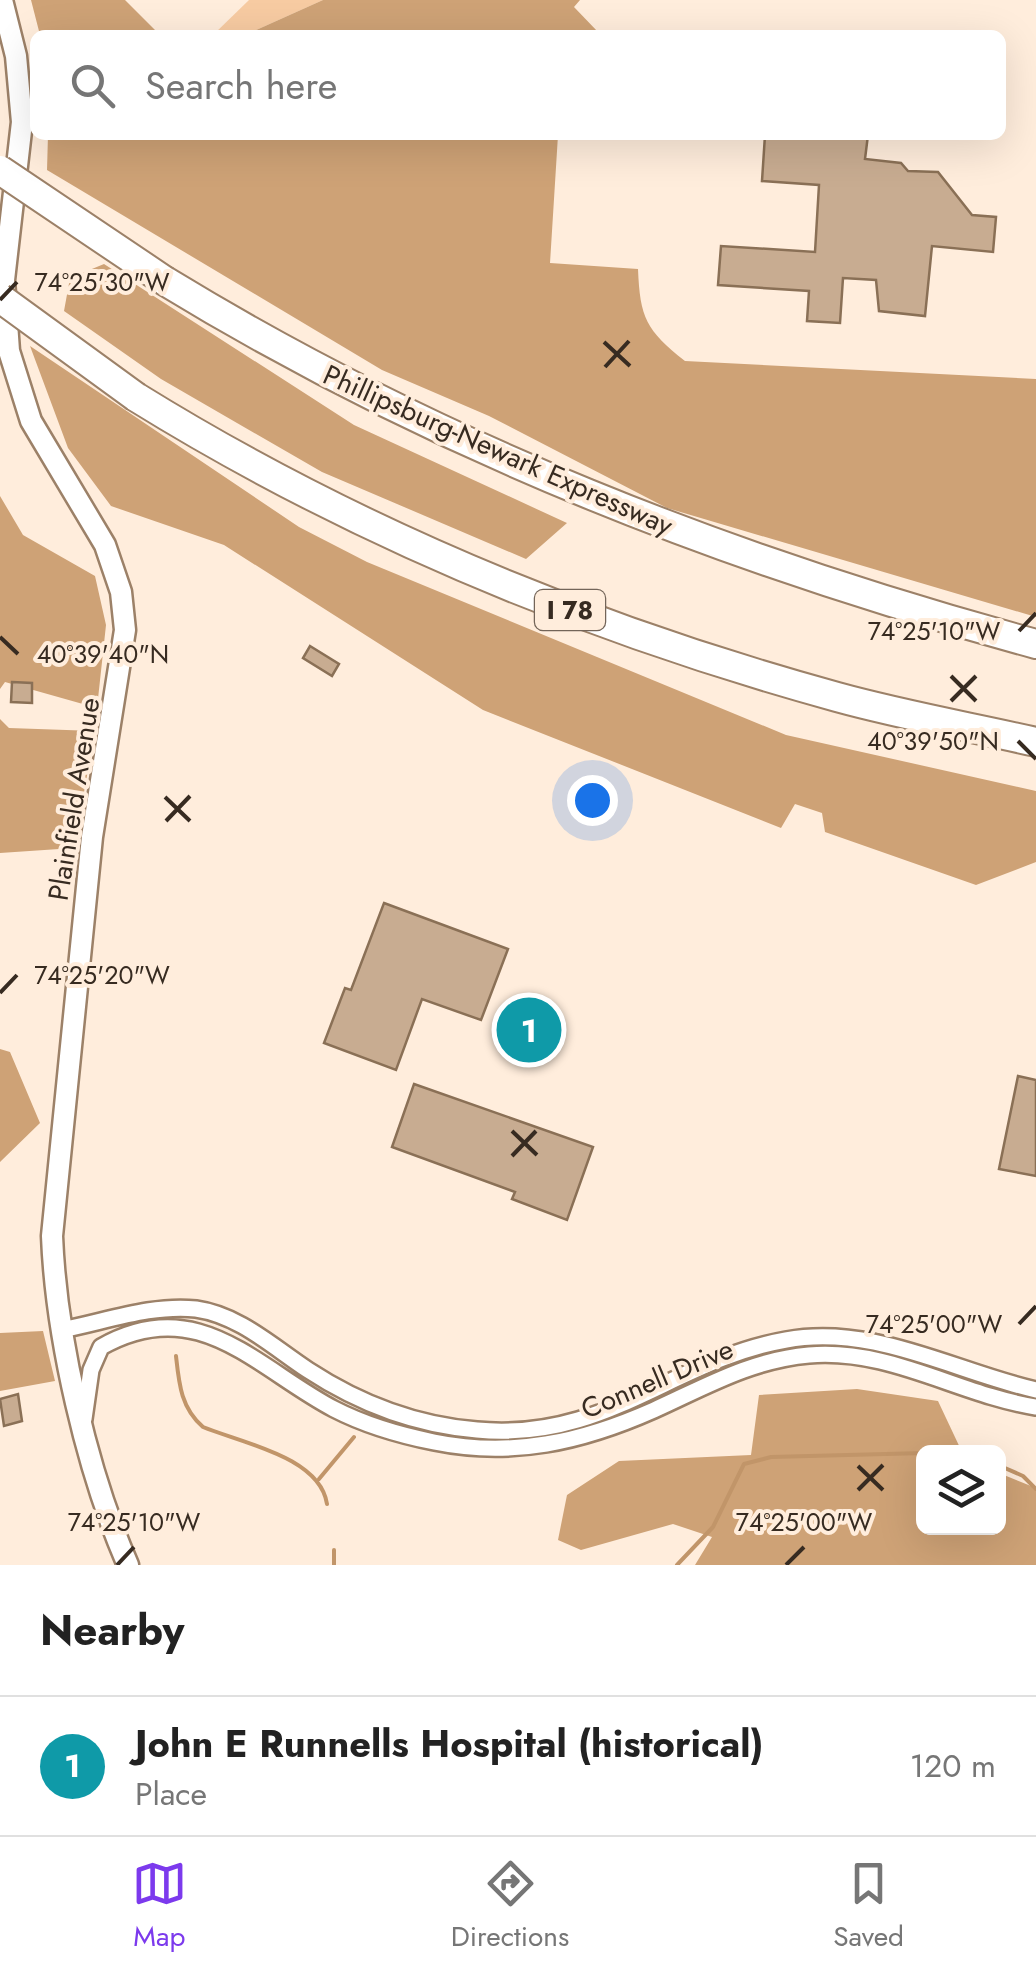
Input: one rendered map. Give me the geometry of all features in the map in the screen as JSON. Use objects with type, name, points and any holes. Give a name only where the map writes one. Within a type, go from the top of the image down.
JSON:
[{"type":"highway","name":"Phillipsburg-Newark Expressway","points":[[0,170],[166,281],[401,412],[664,527],[805,577],[1036,644]]},
{"type":"highway","name":"I 78","points":[[0,298],[136,398],[279,482],[388,536],[532,596],[837,697],[1036,742]]},
{"type":"main road","name":"Plainfield Avenue","points":[[2,0],[16,56],[22,122],[4,280],[9,351],[32,421],[104,546],[120,592],[125,630],[92,838],[53,1202],[52,1257],[61,1330],[84,1424],[128,1565]]},
{"type":"street","name":"Connell Drive","points":[[61,1330],[162,1309],[196,1309],[241,1325],[336,1387],[399,1416],[480,1431],[521,1431],[596,1417],[724,1357],[786,1340],[822,1336],[902,1348],[1036,1390]]},
{"type":"street","name":"Connell Drive","points":[[84,1424],[91,1370],[101,1347],[168,1328],[191,1329],[234,1344],[357,1420],[408,1436],[486,1449],[520,1450],[588,1436],[740,1370],[812,1354],[840,1354],[897,1364],[1036,1408]]},
{"type":"shaded area","points":[[31,0],[125,0],[155,30],[39,30]]},
{"type":"shaded area","points":[[249,0],[323,0],[256,30],[218,30]]},
{"type":"shaded area","points":[[323,0],[580,0],[574,7],[596,30],[256,30]]},
{"type":"shaded area","points":[[48,140],[558,140],[550,263],[638,269],[648,322],[685,361],[1036,379],[1036,617],[667,508],[489,416],[382,370],[47,170]]},
{"type":"shaded area","points":[[104,264],[354,425],[567,523],[526,559],[322,472],[161,379],[64,311],[70,278]]},
{"type":"shaded area","points":[[30,346],[299,527],[367,562],[786,735],[1036,791],[1036,862],[976,885],[825,832],[822,813],[795,804],[781,828],[483,710],[224,545],[111,506],[68,448]]},
{"type":"shaded area","points":[[0,496],[23,535],[95,576],[106,625],[97,708],[5,682],[0,689]]},
{"type":"shaded area","points":[[0,719],[9,728],[95,731],[74,848],[0,853]]},
{"type":"shaded area","points":[[0,1049],[10,1052],[40,1123],[0,1162]]},
{"type":"shaded area","points":[[43,1331],[55,1381],[0,1391],[0,1333]]},
{"type":"shaded area","points":[[857,1389],[938,1401],[959,1445],[916,1445],[916,1535],[1006,1535],[1006,1476],[1036,1488],[1036,1565],[695,1565],[712,1537],[673,1524],[581,1550],[558,1540],[567,1495],[619,1461],[751,1455],[759,1395]]},
{"type":"building","points":[[765,140],[867,140],[865,159],[901,163],[908,171],[938,172],[972,215],[996,217],[993,252],[932,246],[925,316],[879,311],[876,280],[843,278],[840,323],[807,321],[809,291],[718,285],[721,246],[815,252],[819,185],[762,181]]},
{"type":"building","points":[[310,646],[339,664],[332,676],[303,658]]},
{"type":"building","points":[[12,682],[32,683],[32,703],[11,702]]},
{"type":"building","points":[[384,903],[508,949],[481,1020],[422,999],[396,1070],[324,1043],[345,988],[351,990]]},
{"type":"building","points":[[1018,1076],[1036,1080],[1036,1176],[999,1169]]},
{"type":"building","points":[[414,1084],[593,1147],[567,1220],[512,1199],[515,1192],[392,1147]]},
{"type":"building","points":[[18,1394],[22,1421],[4,1426],[0,1399]]},
{"type":"waterway","points":[[176,1356],[186,1404],[203,1427],[295,1463],[321,1488],[327,1504]]},
{"type":"waterway","points":[[319,1479],[354,1437]]},
{"type":"waterway","points":[[677,1565],[713,1527],[744,1464],[771,1457],[916,1453]]},
{"type":"waterway","points":[[1006,1469],[1023,1476],[1036,1489]]},
{"type":"waterway","points":[[334,1550],[334,1565]]},
{"type":"place","name":"John E Runnells Hospital (historical)","points":[[529,1030]]}]
